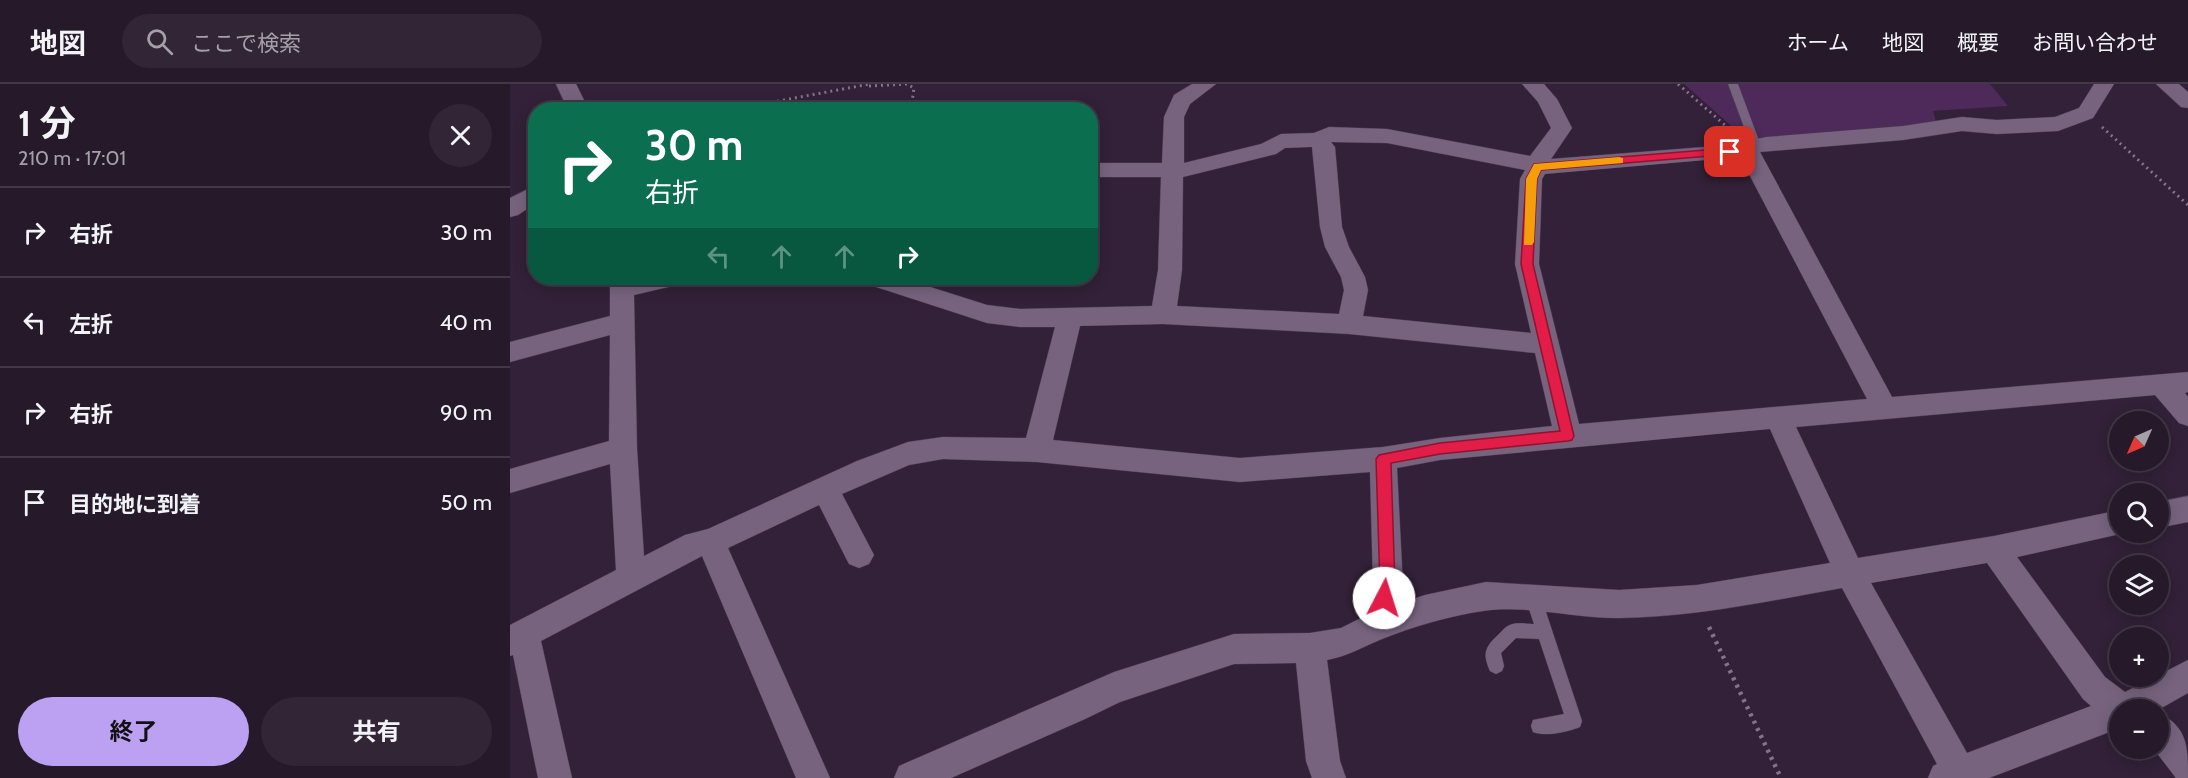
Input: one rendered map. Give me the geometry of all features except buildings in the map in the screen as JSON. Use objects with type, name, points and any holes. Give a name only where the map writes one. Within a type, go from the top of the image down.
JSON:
[{"type":"street","points":[[566,84],[574,102]]},
{"type":"street","points":[[1163,315],[1170,270],[1174,117],[1180,100],[1206,84]]},
{"type":"street","points":[[1533,84],[1547,99],[1562,128],[1541,156],[1531,179],[1527,264],[1568,436]]},
{"type":"street","points":[[1098,170],[1188,170],[1268,149],[1281,141],[1318,140],[1329,134],[1387,136],[1526,162],[1538,167],[1903,133],[1962,124],[1997,126],[2058,124],[2086,113],[2104,84]]},
{"type":"street","points":[[2166,84],[2188,102]]},
{"type":"street","points":[[1318,140],[1324,147],[1331,227],[1337,247],[1353,277],[1356,290],[1349,324]]},
{"type":"street","points":[[1751,148],[1757,164],[1885,409]]},
{"type":"street","points":[[510,209],[528,197]]},
{"type":"street","points":[[623,285],[623,449],[631,578]]},
{"type":"street","points":[[897,285],[987,314],[1020,318],[1163,315],[1349,324],[1546,345]]},
{"type":"street","points":[[1037,450],[1070,317]]},
{"type":"street","points":[[510,352],[622,322]]},
{"type":"street","points":[[555,778],[517,638],[695,544],[711,542],[825,488],[888,462],[926,450],[982,448],[1037,450],[1240,470],[1383,459],[1440,449],[1568,436],[2188,382]]},
{"type":"street","points":[[2161,384],[2188,415]]},
{"type":"street","points":[[1778,417],[1850,574],[1955,776],[2109,715]]},
{"type":"street","points":[[510,481],[623,449]]},
{"type":"street","points":[[1372,628],[1381,610],[1388,586],[1383,459]]},
{"type":"street","points":[[825,488],[859,555]]},
{"type":"street","points":[[2169,513],[2188,509]]},
{"type":"street","points":[[911,778],[1074,708],[1114,688],[1234,649],[1310,648],[1344,642],[1372,628],[1425,609],[1486,596],[1533,597],[1619,604],[1697,599],[1994,549],[2109,525]]},
{"type":"street","points":[[711,542],[813,778]]},
{"type":"street","points":[[1994,549],[2094,688],[2109,700]]},
{"type":"street","points":[[1388,586],[1411,606],[1425,609]]},
{"type":"street","points":[[1310,648],[1323,761],[1329,778]]},
{"type":"street","points":[[2143,699],[2188,676]]},
{"type":"street","points":[[2169,743],[2188,766]]},
{"type":"lane","points":[[1733,84],[1751,148]]},
{"type":"lane","points":[[1533,597],[1575,722],[1539,726]]},
{"type":"lane","points":[[1496,666],[1493,651],[1513,631],[1545,632]]},
{"type":"path","points":[[775,102],[870,84]]},
{"type":"path","points":[[859,87],[907,84],[914,88],[912,102]]},
{"type":"path","points":[[1678,84],[1751,148]]},
{"type":"path","points":[[2086,113],[2188,205]]},
{"type":"path","points":[[1697,599],[1781,778]]},
{"type":"shaded area","points":[[1684,84],[1990,84],[2008,106],[1933,111],[1937,125],[1762,141],[1746,139]]},
{"type":"slow traffic","points":[[1528,242],[1531,179],[1538,167],[1619,160]]},
{"type":"route","points":[[1384,598],[1388,586],[1383,459],[1440,449],[1568,436],[1527,264],[1531,179],[1538,167],[1730,152]]}]
